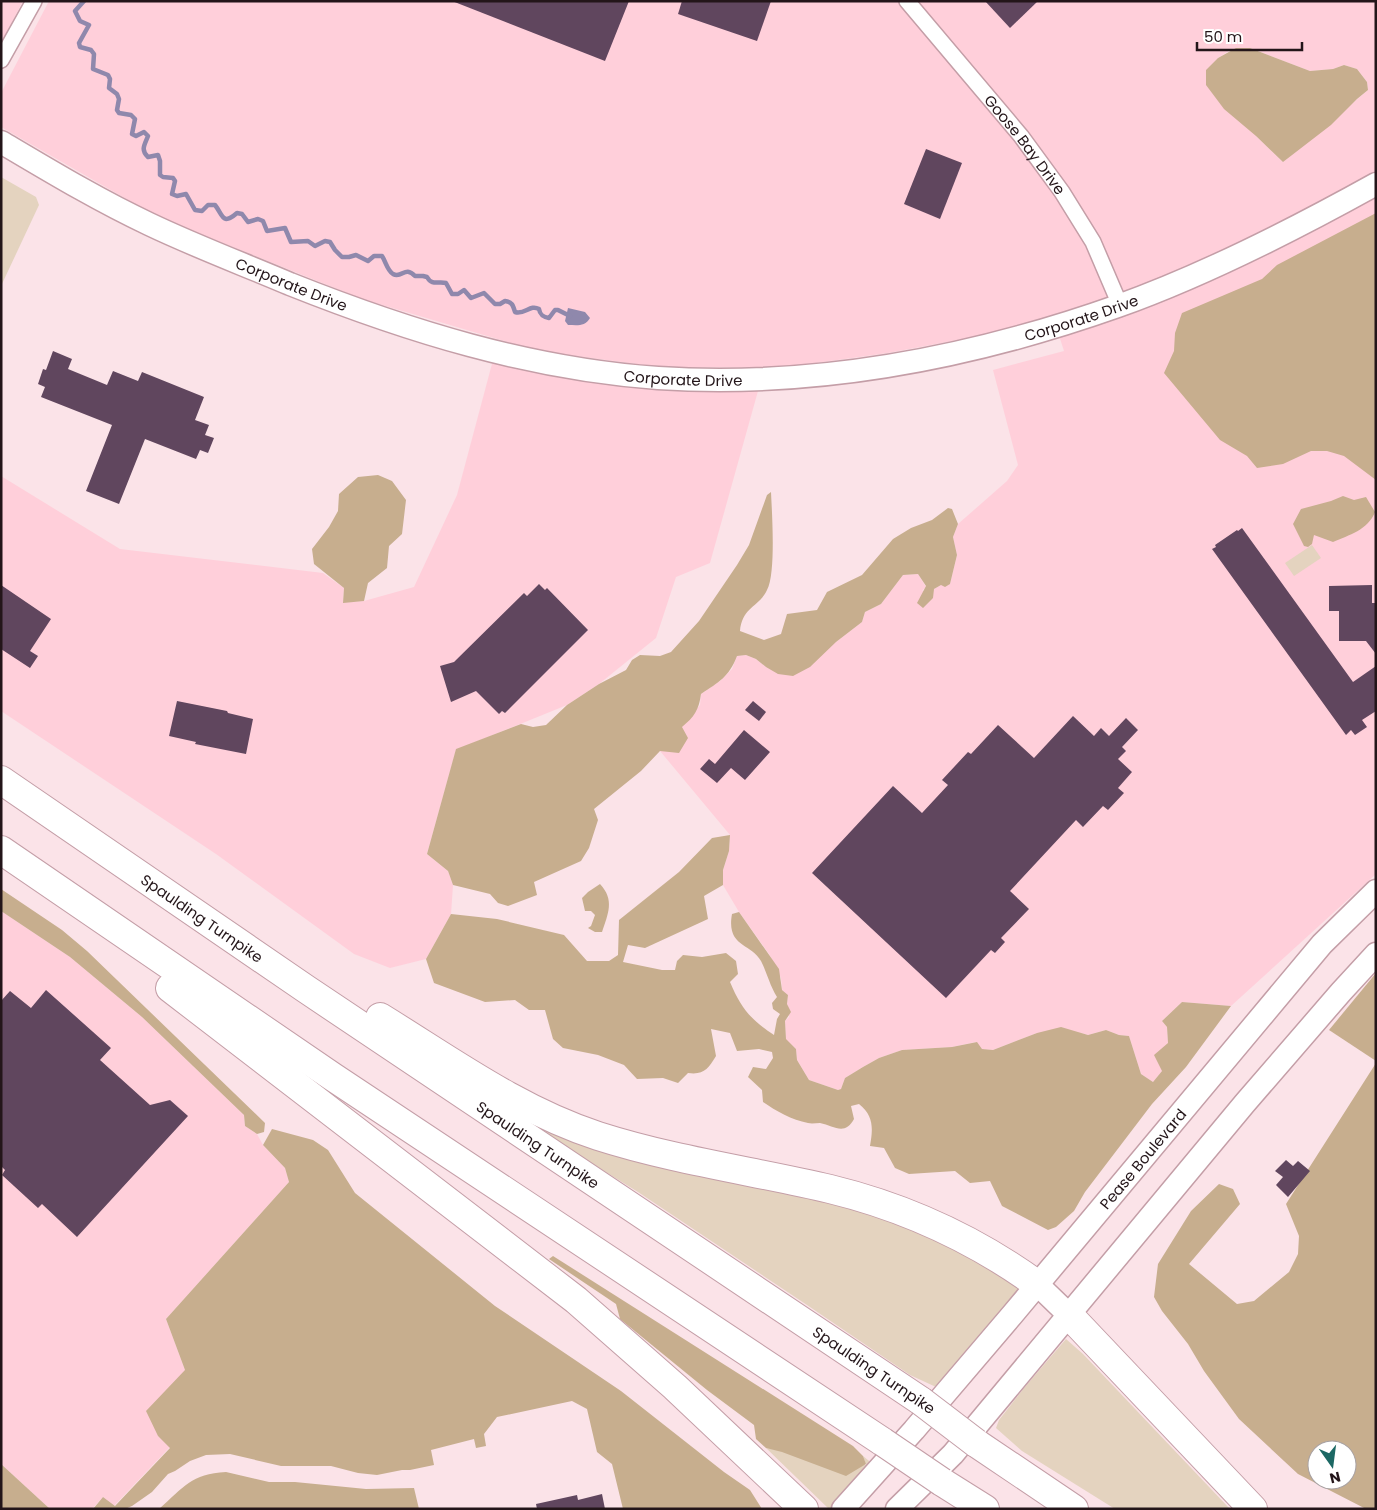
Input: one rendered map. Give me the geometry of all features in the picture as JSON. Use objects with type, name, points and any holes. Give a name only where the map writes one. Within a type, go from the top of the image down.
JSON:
[{"type":"highway","name":"Spaulding Turnpike","points":[[1,780],[418,1065],[921,1401],[964,1448],[1074,1509]]},
{"type":"highway","points":[[83,837],[399,1029],[481,1082],[530,1108],[597,1136],[643,1149],[830,1189],[894,1209],[964,1238],[1002,1260],[1038,1285]]},
{"type":"highway","points":[[1,850],[354,1091],[985,1509]]},
{"type":"highway","points":[[112,927],[151,974],[576,1300],[681,1392],[804,1509]]},
{"type":"highway","points":[[1069,1315],[1253,1509]]},
{"type":"street","points":[[1,60],[34,1]]},
{"type":"street","name":"Goose Bay Drive","points":[[907,1],[1021,136],[1062,192],[1093,242],[1120,305]]},
{"type":"street","name":"Corporate Drive","points":[[1,142],[147,223],[207,250],[323,297],[442,338],[525,359],[598,371],[653,377],[733,380],[798,377],[862,369],[940,355],[1013,338],[1120,305],[1214,266],[1323,214],[1376,184]]},
{"type":"street","name":"Pease Boulevard","points":[[843,1509],[914,1430],[1038,1285],[1322,944],[1376,892]]},
{"type":"street","points":[[897,1509],[964,1448],[1069,1315],[1340,992],[1376,954]]},
{"type":"street","points":[[1038,1285],[1069,1315]]},
{"type":"shaded area","points":[[1,1],[23,1],[1,43]]},
{"type":"shaded area","points":[[49,1],[1376,1],[1376,874],[1231,1006],[1182,1002],[1162,1021],[1167,1027],[1168,1043],[1162,1071],[1153,1082],[1141,1074],[1129,1036],[1119,1035],[1106,1030],[1088,1035],[1081,1033],[1037,1033],[993,1050],[982,1049],[976,1042],[952,1047],[902,1050],[879,1058],[845,1078],[841,1089],[838,1090],[809,1080],[797,1060],[796,1049],[786,1040],[785,1021],[789,1017],[788,995],[782,990],[781,978],[769,954],[739,912],[723,885],[723,870],[729,851],[730,835],[660,751],[700,705],[701,694],[720,681],[732,669],[737,656],[746,655],[756,659],[766,667],[836,642],[862,622],[865,612],[881,604],[903,575],[918,574],[926,587],[922,591],[950,584],[957,555],[953,537],[958,524],[1007,481],[1018,465],[993,370],[1064,351],[1053,317],[979,336],[888,353],[780,368],[659,367],[538,351],[362,299],[156,216],[1,127],[1,93]],"holes":[[[1250,48],[1310,71],[1333,69],[1344,65],[1357,69],[1367,82],[1368,90],[1283,162],[1256,136],[1218,58],[1229,51]]]},
{"type":"shaded area","points":[[1236,48],[1250,48],[1310,71],[1333,69],[1344,65],[1357,69],[1367,82],[1368,90],[1331,125],[1283,162],[1224,109],[1206,85],[1206,70],[1218,58]]},
{"type":"shaded area","points":[[1,177],[36,197],[39,205],[1,286]]},
{"type":"shaded area","points":[[1376,213],[1376,480],[1344,456],[1327,451],[1311,451],[1283,464],[1257,468],[1247,456],[1220,440],[1164,373],[1174,351],[1175,333],[1182,313],[1262,279],[1277,265]]},
{"type":"shaded area","points":[[568,308],[585,312],[590,318],[583,324],[568,325],[565,321]]},
{"type":"shaded area","points":[[493,360],[695,389],[758,391],[710,563],[676,577],[656,638],[599,684],[567,705],[456,750],[427,854],[448,871],[453,885],[451,914],[426,959],[390,968],[354,954],[216,854],[1,711],[1,476],[120,549],[323,573],[344,588],[343,602],[364,601],[414,587],[457,495]]},
{"type":"shaded area","points":[[378,475],[392,481],[406,500],[402,534],[389,546],[387,568],[368,583],[364,601],[343,603],[344,588],[314,564],[312,549],[329,527],[338,511],[339,494],[358,477]]},
{"type":"shaded area","points":[[771,492],[773,543],[770,582],[764,596],[747,612],[741,623],[740,631],[764,640],[781,634],[787,614],[817,610],[827,592],[862,575],[893,539],[911,528],[932,520],[948,508],[952,509],[958,524],[953,537],[957,555],[950,584],[945,587],[941,585],[934,589],[933,598],[923,608],[917,603],[926,586],[918,574],[903,575],[881,604],[865,612],[862,622],[836,642],[810,667],[793,676],[778,674],[756,659],[746,655],[737,656],[727,674],[701,694],[695,713],[682,727],[688,738],[679,753],[660,751],[641,771],[594,809],[598,820],[589,848],[581,861],[534,882],[537,895],[508,906],[498,903],[490,894],[453,885],[448,871],[427,854],[456,749],[521,724],[533,727],[546,725],[567,705],[599,684],[626,670],[632,660],[640,655],[660,656],[671,652],[699,621],[737,565],[749,545],[767,495]]},
{"type":"shaded area","points":[[1343,496],[1354,500],[1366,497],[1375,512],[1372,518],[1363,528],[1333,542],[1314,535],[1312,544],[1308,547],[1304,546],[1293,524],[1301,509]]},
{"type":"shaded area","points":[[1312,545],[1321,558],[1294,576],[1285,563]]},
{"type":"shaded area","points":[[730,835],[729,851],[723,870],[723,885],[704,896],[708,919],[645,948],[628,945],[623,962],[662,970],[675,970],[677,961],[683,955],[702,957],[726,953],[736,961],[738,974],[730,982],[738,999],[752,1018],[774,1035],[777,1019],[780,1014],[773,1009],[772,1003],[777,997],[757,955],[740,943],[733,933],[731,925],[732,914],[739,912],[779,969],[782,990],[788,995],[787,1004],[791,1012],[785,1021],[786,1039],[796,1049],[797,1060],[809,1080],[838,1090],[841,1089],[845,1078],[879,1058],[902,1050],[952,1047],[977,1042],[982,1049],[993,1050],[1037,1033],[1061,1027],[1088,1035],[1106,1030],[1119,1035],[1129,1036],[1141,1074],[1153,1082],[1162,1071],[1154,1055],[1168,1043],[1167,1027],[1162,1021],[1182,1002],[1231,1006],[1186,1067],[1152,1104],[1085,1192],[1074,1211],[1056,1227],[1048,1230],[1002,1206],[990,1181],[970,1183],[955,1171],[909,1174],[895,1168],[884,1148],[870,1146],[872,1134],[870,1118],[859,1104],[851,1106],[854,1119],[851,1124],[843,1129],[820,1123],[802,1122],[773,1109],[763,1102],[762,1090],[748,1077],[753,1067],[766,1069],[773,1058],[772,1052],[759,1049],[737,1051],[730,1033],[711,1029],[716,1056],[708,1068],[702,1072],[688,1073],[678,1083],[663,1078],[637,1079],[624,1065],[598,1055],[563,1048],[553,1039],[545,1010],[529,1010],[515,1000],[485,1002],[434,983],[426,959],[451,914],[497,919],[564,935],[587,961],[609,961],[618,955],[619,920],[679,872],[712,838]]},
{"type":"shaded area","points":[[600,884],[605,890],[609,907],[602,932],[595,932],[588,928],[591,926],[595,915],[591,911],[585,911],[582,898]]},
{"type":"shaded area","points":[[1,889],[62,930],[87,951],[265,1123],[264,1132],[257,1134],[245,1126],[244,1115],[142,1017],[70,957],[1,911]]},
{"type":"shaded area","points":[[1,911],[70,957],[142,1017],[244,1115],[245,1126],[257,1134],[263,1145],[285,1168],[289,1182],[166,1319],[185,1370],[158,1436],[170,1447],[114,1506],[103,1497],[92,1509],[50,1509],[1,1464]]},
{"type":"shaded area","points":[[1376,973],[1376,1061],[1329,1030]]},
{"type":"shaded area","points":[[1376,1063],[1376,1509],[1366,1509],[1329,1490],[1357,1490],[1357,1440],[1307,1440],[1307,1479],[1298,1474],[1239,1419],[1154,1297],[1158,1264],[1191,1211],[1219,1184],[1233,1189],[1240,1204],[1189,1264],[1237,1304],[1254,1301],[1289,1272],[1298,1254],[1299,1236],[1286,1204]]},
{"type":"shaded area","points":[[508,1109],[912,1225],[997,1270],[1020,1289],[936,1387],[910,1375],[638,1192]]},
{"type":"shaded area","points":[[272,1129],[313,1140],[328,1150],[355,1193],[495,1306],[621,1391],[724,1472],[750,1490],[762,1509],[623,1509],[612,1464],[597,1452],[587,1409],[572,1401],[497,1417],[484,1434],[486,1446],[476,1448],[474,1439],[431,1450],[434,1465],[377,1475],[358,1473],[331,1466],[281,1466],[230,1454],[206,1455],[190,1461],[168,1474],[152,1492],[132,1506],[125,1509],[93,1509],[103,1497],[115,1506],[170,1448],[158,1436],[146,1411],[185,1370],[166,1319],[289,1182],[285,1168],[263,1145]]},
{"type":"shaded area","points":[[553,1256],[853,1446],[863,1456],[866,1464],[846,1476],[782,1452],[766,1448],[756,1439],[754,1425],[707,1390],[620,1319],[616,1304],[549,1259]]},
{"type":"shaded area","points":[[1066,1339],[1083,1354],[1230,1509],[1115,1509],[1022,1451],[996,1428],[999,1420],[1024,1388]]},
{"type":"shaded area","points":[[766,1448],[866,1465],[863,1456],[874,1465],[829,1509]]},
{"type":"shaded area","points":[[1,1464],[50,1509],[1,1509]]},
{"type":"shaded area","points":[[226,1472],[269,1482],[295,1482],[366,1489],[414,1488],[419,1509],[159,1509],[182,1488],[196,1479],[214,1473]]},
{"type":"building","points":[[452,1],[629,1],[605,61]]},
{"type":"building","points":[[682,1],[771,1],[757,41],[678,14]]},
{"type":"building","points":[[985,1],[1038,1],[1010,28]]},
{"type":"building","points":[[926,149],[962,163],[940,219],[904,204]]},
{"type":"building","points":[[53,351],[72,359],[68,369],[107,385],[113,371],[138,381],[142,372],[204,397],[195,420],[209,425],[205,435],[214,438],[208,453],[200,450],[196,459],[145,439],[119,504],[86,491],[112,425],[41,397],[45,387],[38,384],[43,369],[46,370]]},
{"type":"building","points":[[1242,528],[1353,682],[1376,666],[1376,711],[1362,720],[1367,727],[1355,735],[1351,730],[1346,735],[1212,549],[1216,547],[1215,545]]},
{"type":"building","points":[[539,584],[545,590],[547,588],[588,630],[505,713],[502,711],[499,714],[476,691],[451,702],[440,666],[454,662],[524,593],[527,596]]},
{"type":"building","points":[[1,585],[51,619],[30,651],[38,656],[30,668],[1,649]]},
{"type":"building","points":[[1372,585],[1372,603],[1376,603],[1376,654],[1366,641],[1339,641],[1339,611],[1329,611],[1329,586]]},
{"type":"building","points":[[177,701],[227,711],[228,713],[253,719],[246,754],[195,744],[196,742],[169,736]]},
{"type":"building","points":[[753,701],[766,712],[759,721],[745,710]]},
{"type":"building","points":[[1073,716],[1094,736],[1101,728],[1109,736],[1126,718],[1138,730],[1122,747],[1126,751],[1118,759],[1132,772],[1118,788],[1124,793],[1108,810],[1103,806],[1083,827],[1076,820],[1010,891],[1029,909],[1001,938],[1005,942],[995,953],[991,950],[946,998],[812,873],[893,786],[922,813],[948,785],[942,780],[968,752],[971,754],[998,725],[1034,758]]},
{"type":"building","points":[[744,730],[770,752],[745,780],[731,768],[717,783],[700,769],[709,759],[715,764]]},
{"type":"building","points":[[46,990],[111,1048],[100,1060],[150,1105],[170,1100],[188,1116],[77,1237],[42,1204],[38,1208],[2,1175],[5,1170],[1,1166],[1,1001],[10,991],[31,1008]]},
{"type":"building","points":[[1286,1160],[1293,1166],[1298,1161],[1310,1171],[1288,1197],[1276,1185],[1283,1177],[1275,1171]]},
{"type":"building","points":[[602,1494],[605,1509],[537,1509],[536,1504],[577,1495],[578,1500]]},
{"type":"waterway","points":[[84,1],[75,11],[80,21],[89,25],[79,43],[80,47],[91,50],[94,54],[93,69],[108,75],[110,79],[109,88],[117,94],[119,99],[117,110],[119,113],[131,115],[135,119],[132,134],[136,136],[144,132],[148,136],[144,152],[148,157],[158,155],[160,175],[173,178],[175,181],[172,194],[177,196],[186,194],[195,210],[202,211],[208,205],[215,205],[223,218],[226,219],[237,213],[242,214],[248,222],[258,219],[263,221],[267,231],[285,228],[291,242],[308,241],[315,246],[325,241],[330,242],[342,257],[356,255],[368,261],[374,256],[382,256],[393,274],[399,275],[409,272],[415,276],[427,277],[433,282],[446,283],[452,294],[458,294],[464,290],[471,298],[484,293],[495,304],[505,301],[511,303],[515,312],[519,313],[536,308],[547,318],[555,310],[570,316]]}]
